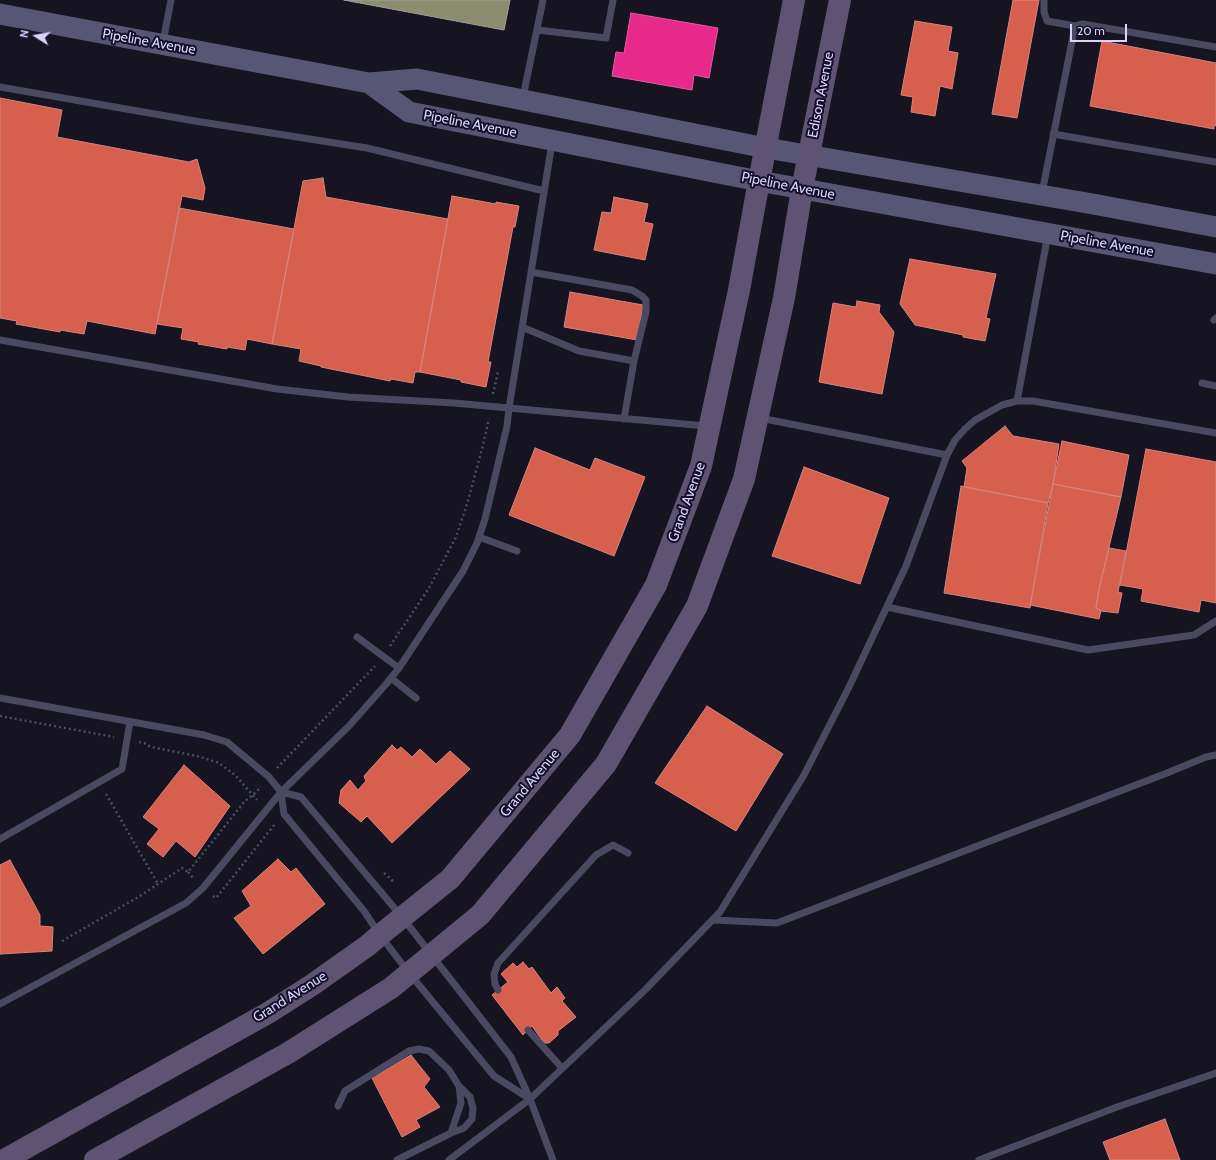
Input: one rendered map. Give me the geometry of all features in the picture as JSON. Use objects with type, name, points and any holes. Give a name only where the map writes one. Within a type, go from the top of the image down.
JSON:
[{"type":"main road","points":[[759,181],[794,0]]},
{"type":"main road","name":"Edison Avenue","points":[[802,189],[840,0]]},
{"type":"main road","name":"Pipeline Avenue","points":[[0,14],[369,82],[417,79],[766,148],[1216,226]]},
{"type":"main road","name":"Pipeline Avenue","points":[[369,82],[409,112],[759,181],[1216,264]]},
{"type":"main road","name":"Grand Avenue","points":[[4,1160],[268,1013],[312,985],[367,946],[450,879],[570,735],[656,585],[701,466],[740,290],[759,181]]},
{"type":"main road","points":[[95,1160],[288,1053],[391,988],[480,915],[606,764],[697,606],[744,479],[784,298],[802,189]]},
{"type":"lane","points":[[162,44],[171,0]]},
{"type":"lane","points":[[522,100],[543,0]]},
{"type":"lane","points":[[537,30],[606,38],[613,0]]},
{"type":"lane","points":[[1044,0],[1044,12],[1047,21],[1076,26],[1082,24],[1216,47]]},
{"type":"lane","points":[[1041,195],[1076,26]]},
{"type":"lane","points":[[0,87],[195,121],[367,148],[544,191]]},
{"type":"lane","points":[[1053,134],[1216,162]]},
{"type":"lane","points":[[0,1004],[186,903],[202,888],[281,792],[349,726],[391,678],[463,571],[486,519],[507,426],[553,140]]},
{"type":"lane","points":[[1017,401],[1048,234]]},
{"type":"lane","points":[[531,272],[632,290],[646,300],[646,312],[634,361],[624,419]]},
{"type":"lane","points":[[522,327],[579,351],[634,361]]},
{"type":"lane","points":[[0,340],[277,390],[348,397],[454,403],[710,426]]},
{"type":"lane","points":[[1202,383],[1216,386]]},
{"type":"lane","points":[[448,1160],[530,1099],[645,990],[720,912],[806,770],[860,666],[906,566],[947,455],[955,440],[965,429],[975,420],[1002,405],[1017,401],[1033,401],[1216,433]]},
{"type":"lane","points":[[758,417],[947,455]]},
{"type":"lane","points":[[479,537],[517,551]]},
{"type":"lane","points":[[887,607],[1088,650],[1194,635],[1216,621]]},
{"type":"lane","points":[[357,637],[399,668]]},
{"type":"lane","points":[[391,678],[416,698]]},
{"type":"lane","points":[[0,698],[204,735],[227,742],[269,778],[281,792],[284,814],[364,911],[409,973],[494,1076],[530,1099]]},
{"type":"lane","points":[[0,839],[122,769],[130,722]]},
{"type":"lane","points":[[713,920],[777,923],[1206,757],[1216,755]]},
{"type":"lane","points":[[281,792],[301,797],[402,918],[511,1057],[530,1099],[553,1160]]},
{"type":"lane","points":[[498,990],[495,984],[494,974],[498,963],[596,855],[613,845],[628,853]]},
{"type":"lane","points":[[528,1030],[562,1068]]},
{"type":"lane","points":[[338,1106],[345,1091],[408,1051],[419,1049],[429,1052],[449,1070],[470,1097],[473,1108],[472,1119],[464,1128],[397,1160]]},
{"type":"lane","points":[[979,1160],[1117,1107],[1216,1073]]},
{"type":"lane","points":[[451,1133],[461,1103],[460,1086]]},
{"type":"path","points":[[62,941],[182,868],[188,872],[245,801],[253,795],[287,757],[384,656],[429,588],[456,537],[470,494],[482,449],[498,372]]},
{"type":"path","points":[[0,716],[127,739],[144,743],[151,747],[198,756],[219,763],[235,775],[253,795],[280,830]]},
{"type":"path","points":[[106,794],[158,884]]},
{"type":"building: Shops","points":[[1013,0],[1039,0],[1017,118],[992,114]]},
{"type":"building: Shops","points":[[915,21],[952,27],[948,51],[958,53],[952,89],[940,86],[935,116],[911,112],[913,97],[901,95]]},
{"type":"building: Shops","points":[[1102,41],[1216,63],[1216,126],[1214,125],[1214,129],[1090,106]]},
{"type":"building: Shops","points":[[0,98],[62,110],[57,137],[189,162],[197,159],[205,188],[203,200],[182,196],[155,334],[87,321],[84,334],[60,330],[60,332],[16,324],[17,321],[0,318]]},
{"type":"building: Shops","points":[[323,178],[326,197],[448,219],[420,372],[415,372],[413,383],[391,379],[390,381],[299,361],[301,349],[272,344],[303,181]]},
{"type":"building: Shops","points":[[452,196],[496,204],[496,202],[519,206],[515,227],[513,227],[488,362],[491,362],[486,387],[461,382],[461,380],[420,372]]},
{"type":"building: Shops","points":[[614,197],[648,204],[644,222],[653,224],[645,260],[594,250],[602,212],[611,213]]},
{"type":"building: Shops","points":[[179,208],[294,229],[272,344],[247,339],[245,350],[227,347],[227,349],[198,344],[199,342],[181,339],[183,328],[157,324]]},
{"type":"building: Shops","points":[[910,259],[996,274],[986,318],[990,319],[985,341],[915,325],[900,304]]},
{"type":"building: Shops","points":[[570,292],[643,305],[637,340],[564,327]]},
{"type":"building: Shops","points":[[857,301],[880,305],[879,312],[894,332],[882,394],[819,382],[833,303],[856,307]]},
{"type":"building: Shops","points":[[1005,426],[1013,436],[1059,444],[1053,484],[1048,503],[964,487],[967,468],[962,461]]},
{"type":"building: Shops","points":[[1062,441],[1129,455],[1121,497],[1053,484]]},
{"type":"building: Shops","points":[[535,448],[590,470],[595,458],[645,477],[614,556],[509,515]]},
{"type":"building: Shops","points":[[1146,449],[1216,462],[1216,603],[1201,600],[1199,612],[1141,601],[1143,589],[1120,585]]},
{"type":"building: Shops","points":[[804,467],[889,498],[860,584],[772,556]]},
{"type":"building: Shops","points":[[1053,484],[1121,497],[1099,589],[1096,608],[1101,611],[1099,619],[1030,605]]},
{"type":"building: Shops","points":[[961,486],[1048,503],[1030,608],[944,593]]},
{"type":"building: Shops","points":[[1109,548],[1126,551],[1118,592],[1122,593],[1118,613],[1101,611],[1096,608]]},
{"type":"building: Shops","points":[[707,706],[783,754],[736,831],[655,783]]},
{"type":"building: Shops","points":[[392,745],[397,750],[401,747],[412,757],[420,749],[436,764],[450,751],[470,769],[392,843],[367,816],[361,822],[339,803],[341,790],[350,780],[358,790],[366,781],[364,776]]},
{"type":"building: Shops","points":[[184,765],[230,806],[195,857],[176,841],[163,857],[147,844],[159,829],[143,817]]},
{"type":"building: Shops","points":[[278,859],[291,872],[296,868],[325,904],[263,954],[234,918],[251,906],[242,891]]},
{"type":"building: Shops","points":[[10,860],[40,915],[40,926],[53,927],[52,951],[0,954],[0,865]]},
{"type":"building: Shops","points":[[523,962],[529,969],[532,967],[551,993],[557,987],[565,998],[562,1001],[576,1017],[558,1031],[558,1035],[549,1043],[544,1043],[532,1026],[523,1035],[492,995],[508,982],[501,974],[513,963],[517,967]]},
{"type":"building: Shops","points":[[411,1055],[430,1079],[424,1087],[440,1107],[416,1120],[420,1127],[402,1137],[372,1078]]},
{"type":"building: Shops","points":[[1165,1119],[1180,1160],[1110,1160],[1103,1142]]},
{"type":"building: Health","points":[[631,13],[718,28],[709,78],[694,75],[692,90],[612,76],[616,52],[624,53]]},
{"type":"building: Industry","points":[[344,0],[510,0],[504,30]]}]
